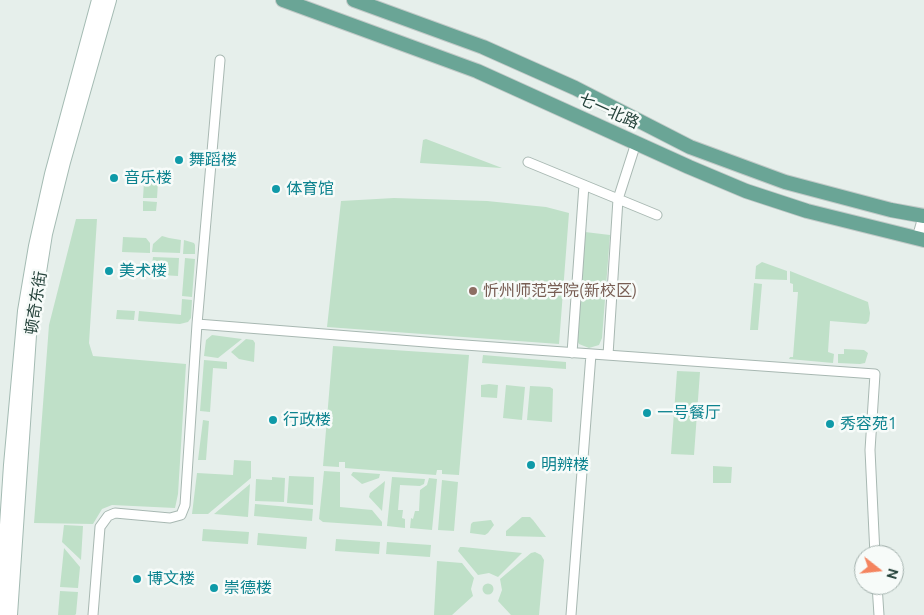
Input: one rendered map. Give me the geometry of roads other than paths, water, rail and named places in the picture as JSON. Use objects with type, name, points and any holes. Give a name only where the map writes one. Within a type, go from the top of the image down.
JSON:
[{"type":"main road","name":"顿奇东街","points":[[0,615],[10,466],[24,311],[35,246],[51,174],[98,0]]},
{"type":"main road","name":"顿奇东街","points":[[11,615],[30,335],[46,234],[64,162],[110,0]]},
{"type":"main road","name":"七一北路","points":[[283,0],[477,70],[746,191],[807,211],[921,239]]},
{"type":"main road","name":"七一北路","points":[[354,0],[483,47],[575,88],[690,146],[785,182],[924,217]]},
{"type":"street","points":[[93,615],[100,527],[108,516],[115,513],[170,518],[181,515],[185,505],[197,324],[220,60]]},
{"type":"street","points":[[608,355],[618,199],[636,143]]},
{"type":"street","points":[[528,162],[657,215]]},
{"type":"street","points":[[572,353],[584,185]]},
{"type":"street","points":[[921,239],[924,217]]},
{"type":"street","points":[[197,324],[875,374],[870,450],[875,545]]},
{"type":"street","points":[[571,615],[591,354]]},
{"type":"street","points":[[878,595],[879,615]]},
{"type":"place","name":"舞蹈楼","points":[[179,160]]},
{"type":"place","name":"音乐楼","points":[[114,178]]},
{"type":"place","name":"体育馆","points":[[276,189]]},
{"type":"place","name":"美术楼","points":[[109,271]]},
{"type":"place","name":"忻州师范学院(新校区)","points":[[473,291]]},
{"type":"place","name":"一号餐厅","points":[[647,413]]},
{"type":"place","name":"行政楼","points":[[273,420]]},
{"type":"place","name":"秀容苑1","points":[[830,424]]},
{"type":"place","name":"明辨楼","points":[[531,465]]},
{"type":"place","name":"博文楼","points":[[137,579]]},
{"type":"place","name":"崇德楼","points":[[214,588]]}]
